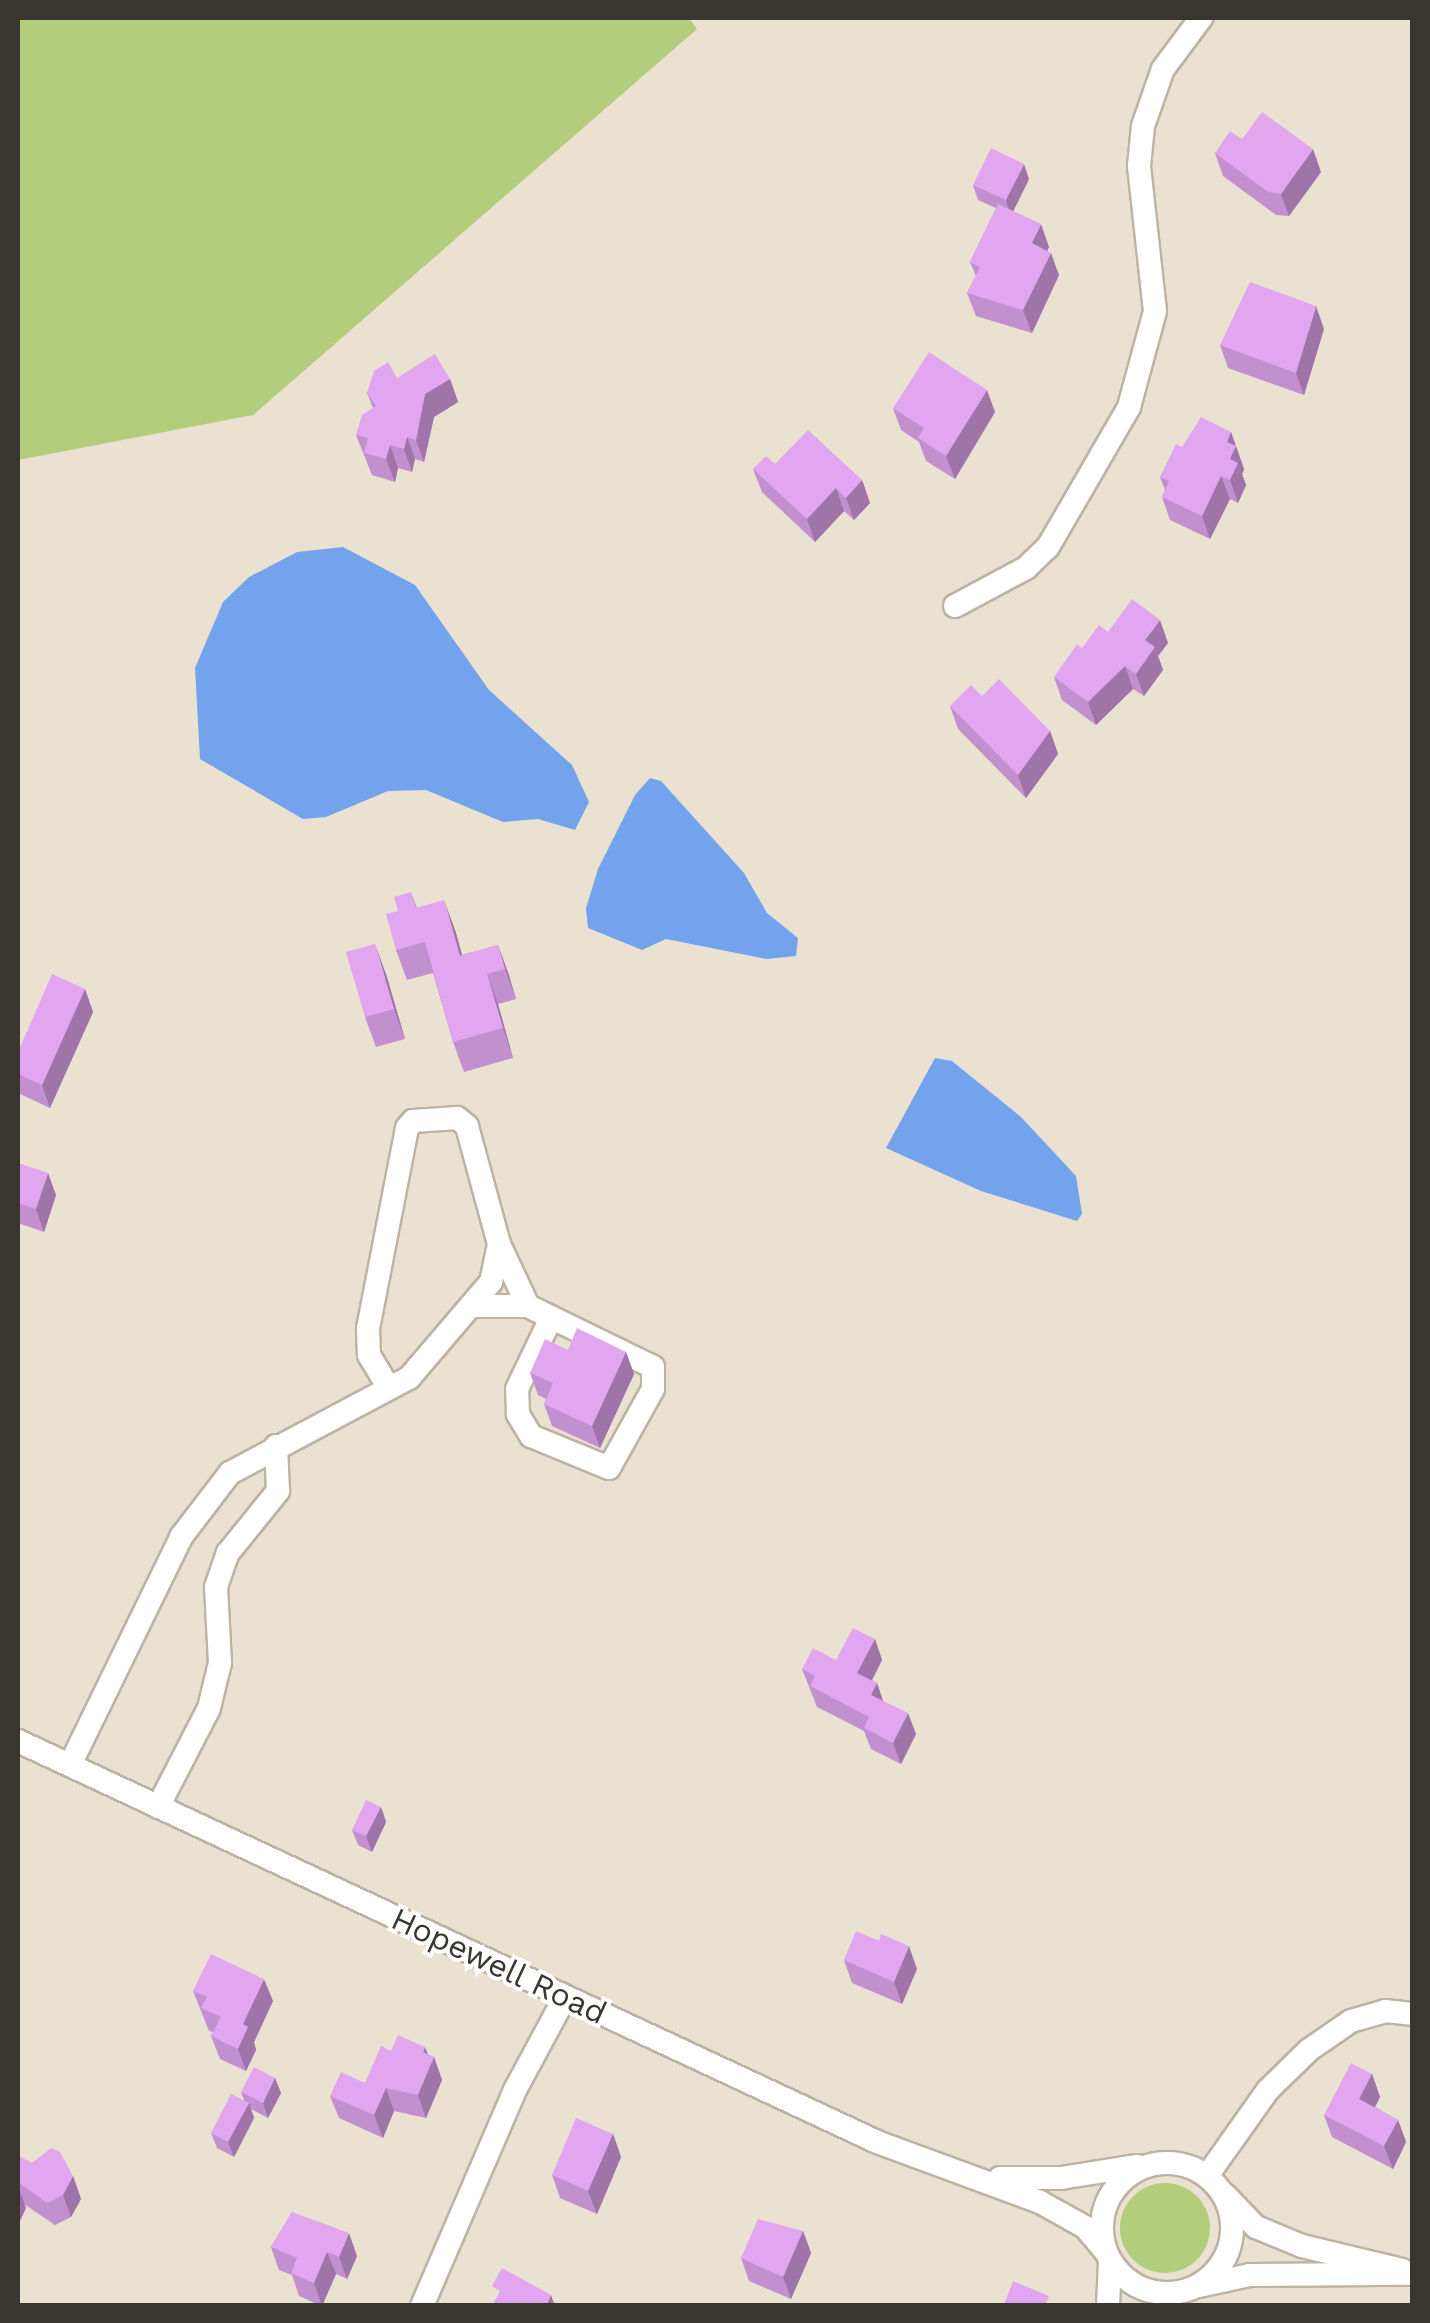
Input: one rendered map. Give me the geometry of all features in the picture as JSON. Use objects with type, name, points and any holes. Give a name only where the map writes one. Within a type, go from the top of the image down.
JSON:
[{"type":"street","points":[[955,606],[1026,568],[1048,547],[1130,407],[1155,311],[1139,166],[1143,126],[1163,69],[1202,18]]},
{"type":"street","points":[[389,1388],[370,1356],[368,1328],[413,1121],[465,1121],[499,1244],[528,1306]]},
{"type":"street","points":[[70,1766],[181,1537],[230,1473],[409,1378],[491,1282],[499,1244]]},
{"type":"street","points":[[471,1306],[528,1306],[652,1367],[653,1389],[609,1468],[531,1436],[518,1414],[516,1389],[551,1318]]},
{"type":"street","points":[[158,1807],[215,1690],[216,1586],[228,1553],[278,1491],[276,1446]]},
{"type":"street","name":"Hopewell Road","points":[[18,1741],[877,2142],[986,2178],[1084,2228],[1108,2256]]},
{"type":"street","points":[[422,2306],[515,2090],[566,1996]]},
{"type":"street","points":[[1215,2184],[1268,2090],[1309,2050],[1351,2021],[1385,2011],[1412,2014]]},
{"type":"street","points":[[1108,2306],[1104,2209],[1128,2174],[1147,2165],[1178,2164],[1215,2184],[1256,2227],[1302,2246],[1412,2274]]},
{"type":"street","name":"Hopewell Road","points":[[986,2178],[1061,2178],[1147,2165]]},
{"type":"street","points":[[1176,2295],[1226,2256],[1231,2213],[1215,2184]]},
{"type":"street","points":[[1108,2256],[1137,2287],[1176,2295],[1250,2275],[1412,2274]]},
{"type":"green space","points":[[18,18],[689,18],[697,29],[253,415],[18,460]]},
{"type":"green space","points":[[1165,2183],[1197,2196],[1210,2228],[1197,2260],[1165,2273],[1133,2260],[1120,2228],[1133,2196]]},
{"type":"water","points":[[343,547],[415,585],[489,690],[572,765],[589,802],[575,830],[538,819],[503,822],[426,790],[388,791],[326,817],[303,819],[200,759],[195,668],[223,602],[249,577],[297,552]]},
{"type":"water","points":[[650,778],[661,781],[744,873],[767,913],[798,938],[796,956],[766,959],[666,939],[642,950],[588,928],[586,908],[598,869],[635,795]]},
{"type":"water","points":[[935,1058],[952,1061],[1021,1117],[1076,1176],[1082,1214],[1077,1221],[981,1191],[886,1148]]},
{"type":"building","points":[[1262,112],[1313,149],[1281,194],[1268,192],[1215,153],[1230,131],[1242,139]]},
{"type":"building","points":[[991,148],[1024,164],[1006,200],[973,185]]},
{"type":"building","points":[[998,204],[1041,224],[1032,243],[1051,253],[1023,310],[967,293],[980,267],[970,262]]},
{"type":"building","points":[[1250,282],[1316,306],[1296,373],[1220,345]]},
{"type":"building","points":[[929,352],[987,390],[946,456],[918,438],[924,428],[893,408]]},
{"type":"building","points":[[435,354],[450,379],[425,394],[416,440],[407,437],[404,449],[390,445],[386,459],[364,453],[368,438],[356,435],[362,415],[376,406],[367,393],[374,371],[388,362],[397,378]]},
{"type":"building","points":[[1201,417],[1231,432],[1227,442],[1236,446],[1230,459],[1238,463],[1230,480],[1221,476],[1202,516],[1162,497],[1169,481],[1160,477],[1176,444],[1182,447]]},
{"type":"building","points":[[808,430],[862,480],[846,498],[836,488],[807,519],[753,469],[766,456],[775,464]]},
{"type":"building","points":[[1132,599],[1160,620],[1145,640],[1155,647],[1136,674],[1125,666],[1088,702],[1054,677],[1077,644],[1082,648],[1099,625],[1108,632]]},
{"type":"building","points":[[999,679],[1050,731],[1018,775],[950,706],[971,685],[982,696]]},
{"type":"building","points":[[411,892],[416,908],[444,900],[460,956],[498,945],[505,969],[487,974],[503,1028],[453,1042],[425,942],[396,950],[386,914],[398,911],[394,897]]},
{"type":"building","points":[[375,944],[394,1009],[365,1017],[346,952]]},
{"type":"building","points":[[52,974],[85,989],[42,1085],[18,1074],[18,1052]]},
{"type":"building","points":[[18,1163],[48,1173],[36,1209],[18,1203]]},
{"type":"building","points":[[577,1328],[626,1352],[592,1426],[544,1404],[553,1383],[530,1373],[545,1339],[568,1350]]},
{"type":"building","points":[[853,1628],[875,1639],[857,1673],[877,1683],[871,1695],[908,1713],[893,1743],[864,1728],[869,1717],[810,1686],[815,1676],[802,1669],[813,1648],[836,1660]]},
{"type":"building","points":[[366,1800],[381,1807],[366,1836],[352,1830]]},
{"type":"building","points":[[856,1931],[879,1941],[881,1934],[909,1946],[894,1982],[844,1960]]},
{"type":"building","points":[[211,1954],[264,1979],[243,2024],[248,2027],[238,2049],[211,2036],[221,2017],[201,2008],[207,1997],[193,1991]]},
{"type":"building","points":[[398,2035],[425,2047],[423,2052],[434,2057],[418,2095],[386,2088],[374,2115],[330,2096],[341,2072],[365,2083],[381,2046],[391,2051]]},
{"type":"building","points":[[1351,2063],[1372,2074],[1359,2099],[1398,2120],[1384,2146],[1324,2115]]},
{"type":"building","points":[[254,2067],[275,2078],[263,2103],[241,2092]]},
{"type":"building","points":[[231,2094],[249,2103],[228,2142],[211,2133]]},
{"type":"building","points":[[576,2118],[613,2134],[588,2191],[552,2175]]},
{"type":"building","points":[[51,2148],[60,2152],[73,2176],[63,2195],[47,2203],[18,2182],[18,2159],[19,2156],[32,2163]]},
{"type":"building","points":[[292,2212],[349,2233],[339,2257],[327,2252],[314,2283],[291,2273],[297,2258],[271,2247]]},
{"type":"building","points":[[758,2219],[803,2231],[783,2277],[741,2258]]},
{"type":"building","points":[[502,2268],[551,2295],[546,2306],[492,2306],[500,2291],[492,2286]]},
{"type":"building","points":[[1013,2281],[1049,2296],[1045,2306],[1004,2305]]}]
